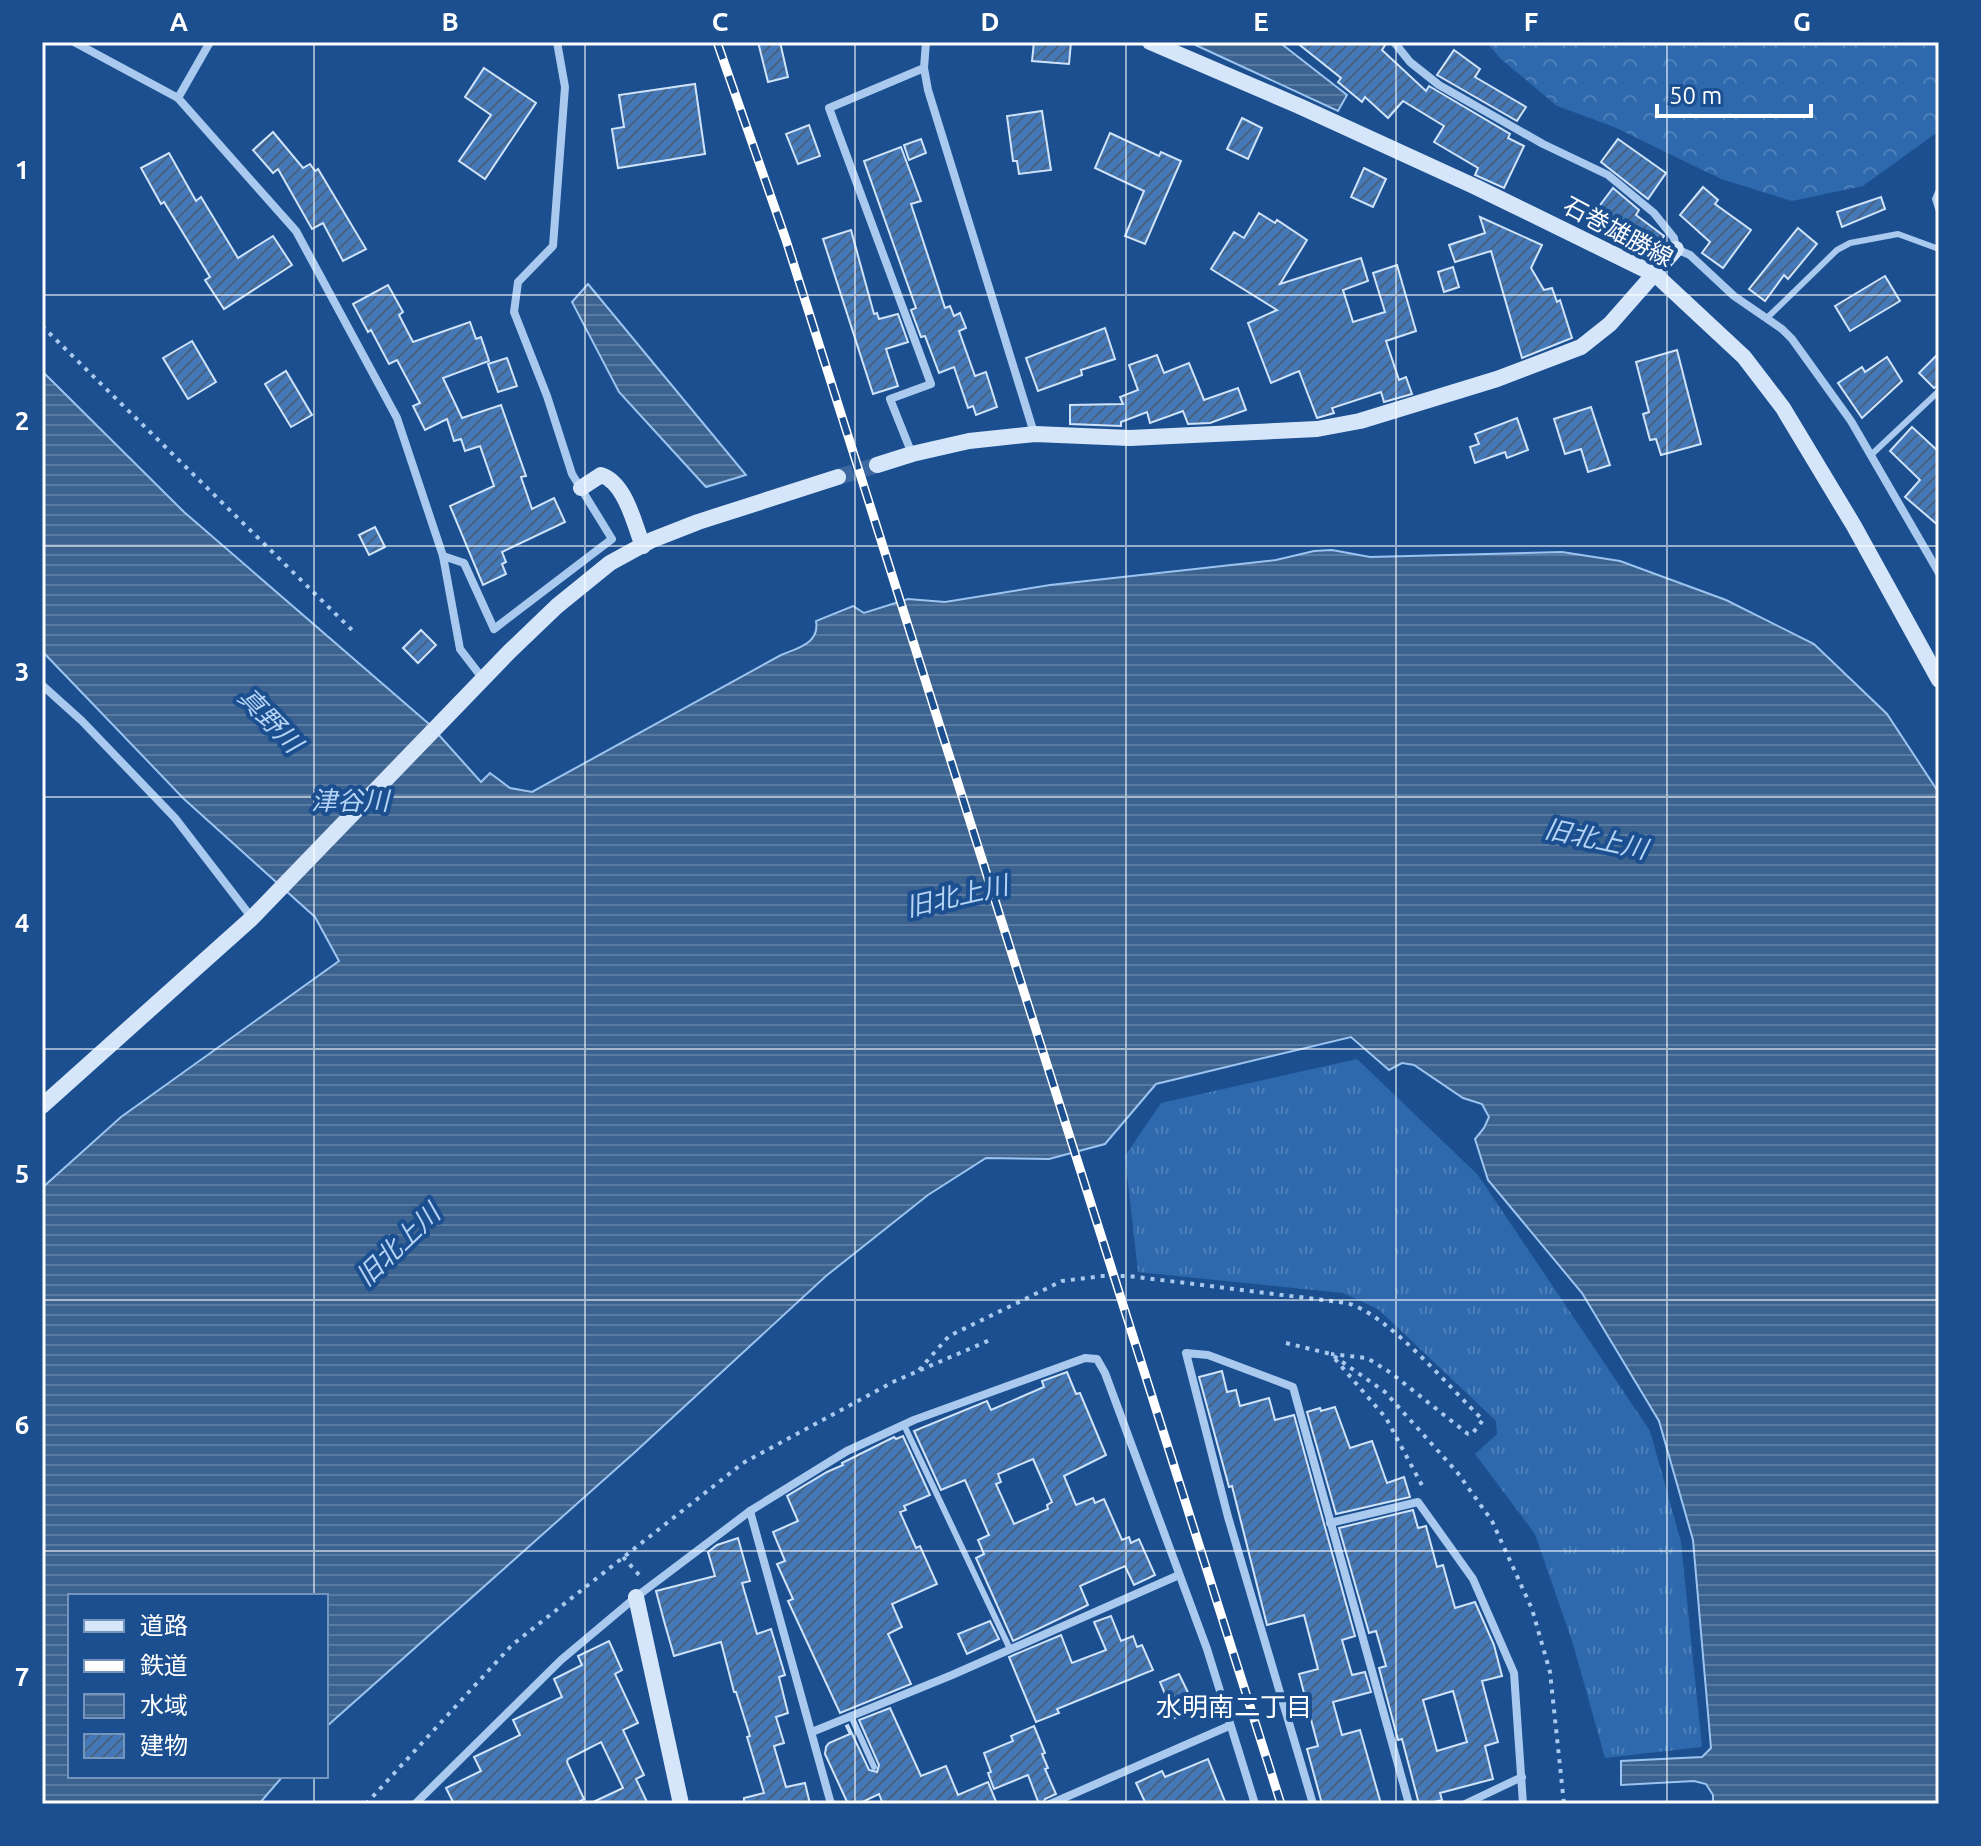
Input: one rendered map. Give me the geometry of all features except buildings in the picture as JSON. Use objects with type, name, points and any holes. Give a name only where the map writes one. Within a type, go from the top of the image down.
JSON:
[{"type":"street","points":[[74,42],[178,98],[296,231],[397,418],[443,556],[460,649],[483,679]]},
{"type":"street","points":[[178,98],[210,42]]},
{"type":"street","points":[[443,556],[464,563],[494,629],[612,539],[572,474],[547,396],[514,312],[518,282],[553,246],[565,87],[557,42]]},
{"type":"street","points":[[926,42],[924,68],[928,90],[1035,434]]},
{"type":"street","name":"石巻雄勝線","points":[[1150,42],[1354,131],[1656,275],[1744,357],[1783,408],[1890,589],[1939,680]]},
{"type":"street","points":[[877,465],[969,441],[1035,434],[1159,437],[1303,430],[1360,421],[1497,379],[1581,347],[1610,324],[1676,249],[1674,238],[1654,213],[1608,175],[1543,144],[1439,85],[1410,62],[1394,42]]},
{"type":"street","points":[[912,454],[890,399],[931,384],[829,108],[924,68]]},
{"type":"street","points":[[1676,249],[1690,255],[1734,296],[1792,339],[1851,421],[1939,573]]},
{"type":"street","points":[[581,488],[601,475],[609,477],[621,490],[643,546]]},
{"type":"street","points":[[42,1106],[252,918],[483,679],[557,606],[610,563],[698,522],[838,477]]},
{"type":"street","points":[[42,685],[82,721],[175,818],[252,918]]},
{"type":"street","points":[[1313,1804],[1228,1517],[1186,1353],[1208,1355],[1293,1387],[1409,1804]]},
{"type":"street","points":[[415,1804],[561,1660],[643,1592],[750,1511],[847,1451],[904,1425],[1085,1358],[1097,1359],[1105,1373],[1207,1649],[1255,1804]]},
{"type":"street","points":[[1330,1523],[1418,1502],[1473,1579],[1514,1673],[1523,1804]]},
{"type":"street","points":[[750,1511],[831,1804]]},
{"type":"street","points":[[812,1732],[1179,1575]]},
{"type":"street","points":[[643,1592],[681,1804]]},
{"type":"street","points":[[1050,1804],[1229,1726]]},
{"type":"street","points":[[1465,1804],[1522,1777]]},
{"type":"lane","points":[[1939,190],[1935,199],[1939,211]]},
{"type":"lane","points":[[1767,318],[1837,250],[1850,243],[1898,234],[1939,249]]},
{"type":"lane","points":[[1871,455],[1939,391]]},
{"type":"lane","points":[[904,1425],[1010,1649]]},
{"type":"lane","points":[[851,1716],[874,1767]]},
{"type":"path","points":[[42,326],[352,630]]},
{"type":"path","points":[[919,1370],[949,1336],[1062,1281],[1102,1276],[1142,1277],[1347,1303],[1363,1308],[1405,1343],[1472,1409],[1483,1420],[1481,1425],[1468,1434],[1367,1358],[1331,1354],[1286,1343]]},
{"type":"path","points":[[366,1804],[512,1645],[743,1463],[919,1370],[990,1340]]},
{"type":"path","points":[[1331,1354],[1386,1418],[1428,1496],[1418,1502]]},
{"type":"path","points":[[1331,1354],[1395,1402],[1457,1472],[1492,1521],[1532,1609],[1550,1672],[1564,1804]]},
{"type":"path","points":[[623,1557],[643,1592]]},
{"type":"green space","points":[[1486,42],[1939,42],[1939,131],[1863,186],[1792,201],[1721,179],[1614,127],[1557,106],[1501,59]]},
{"type":"green space","points":[[1357,1059],[1478,1175],[1650,1431],[1681,1542],[1702,1747],[1605,1758],[1573,1644],[1535,1534],[1475,1454],[1497,1434],[1496,1421],[1378,1309],[1343,1293],[1138,1272],[1125,1156],[1161,1103]]},
{"type":"water","points":[[1189,42],[1279,42],[1347,95],[1338,111]]},
{"type":"water","points":[[588,284],[746,475],[706,487],[619,392],[572,302]]},
{"type":"water","points":[[42,371],[184,512],[429,724],[481,782],[490,773],[510,788],[532,792],[781,655],[801,647],[815,635],[816,621],[853,606],[864,613],[908,599],[945,602],[1050,585],[1276,560],[1314,551],[1332,550],[1370,557],[1562,552],[1620,561],[1726,600],[1814,644],[1887,714],[1939,793],[1939,1804],[1713,1804],[1713,1795],[1706,1784],[1694,1781],[1621,1785],[1621,1761],[1702,1757],[1711,1748],[1693,1540],[1659,1421],[1582,1293],[1488,1180],[1475,1139],[1489,1117],[1482,1104],[1463,1098],[1414,1065],[1402,1063],[1389,1070],[1351,1037],[1156,1084],[1105,1144],[1049,1159],[986,1158],[928,1195],[826,1276],[634,1453],[328,1725],[328,1594],[68,1594],[68,1778],[281,1778],[259,1804],[42,1804],[42,1188],[121,1117],[339,961],[315,917],[184,799],[42,651]]},
{"type":"tunnel","points":[[838,477],[877,465]]},
{"type":"railway","points":[[717,42],[786,240],[1281,1804]]},
{"type":"district","name":"水明南二丁目","points":[[1234,1707]]},
{"type":"water label","name":"真野川","points":[[270,720]]},
{"type":"water label","name":"津谷川","points":[[350,801]]},
{"type":"water label","name":"旧北上川","points":[[1596,839]]},
{"type":"water label","name":"旧北上川","points":[[957,896]]},
{"type":"water label","name":"旧北上川","points":[[398,1245]]}]
